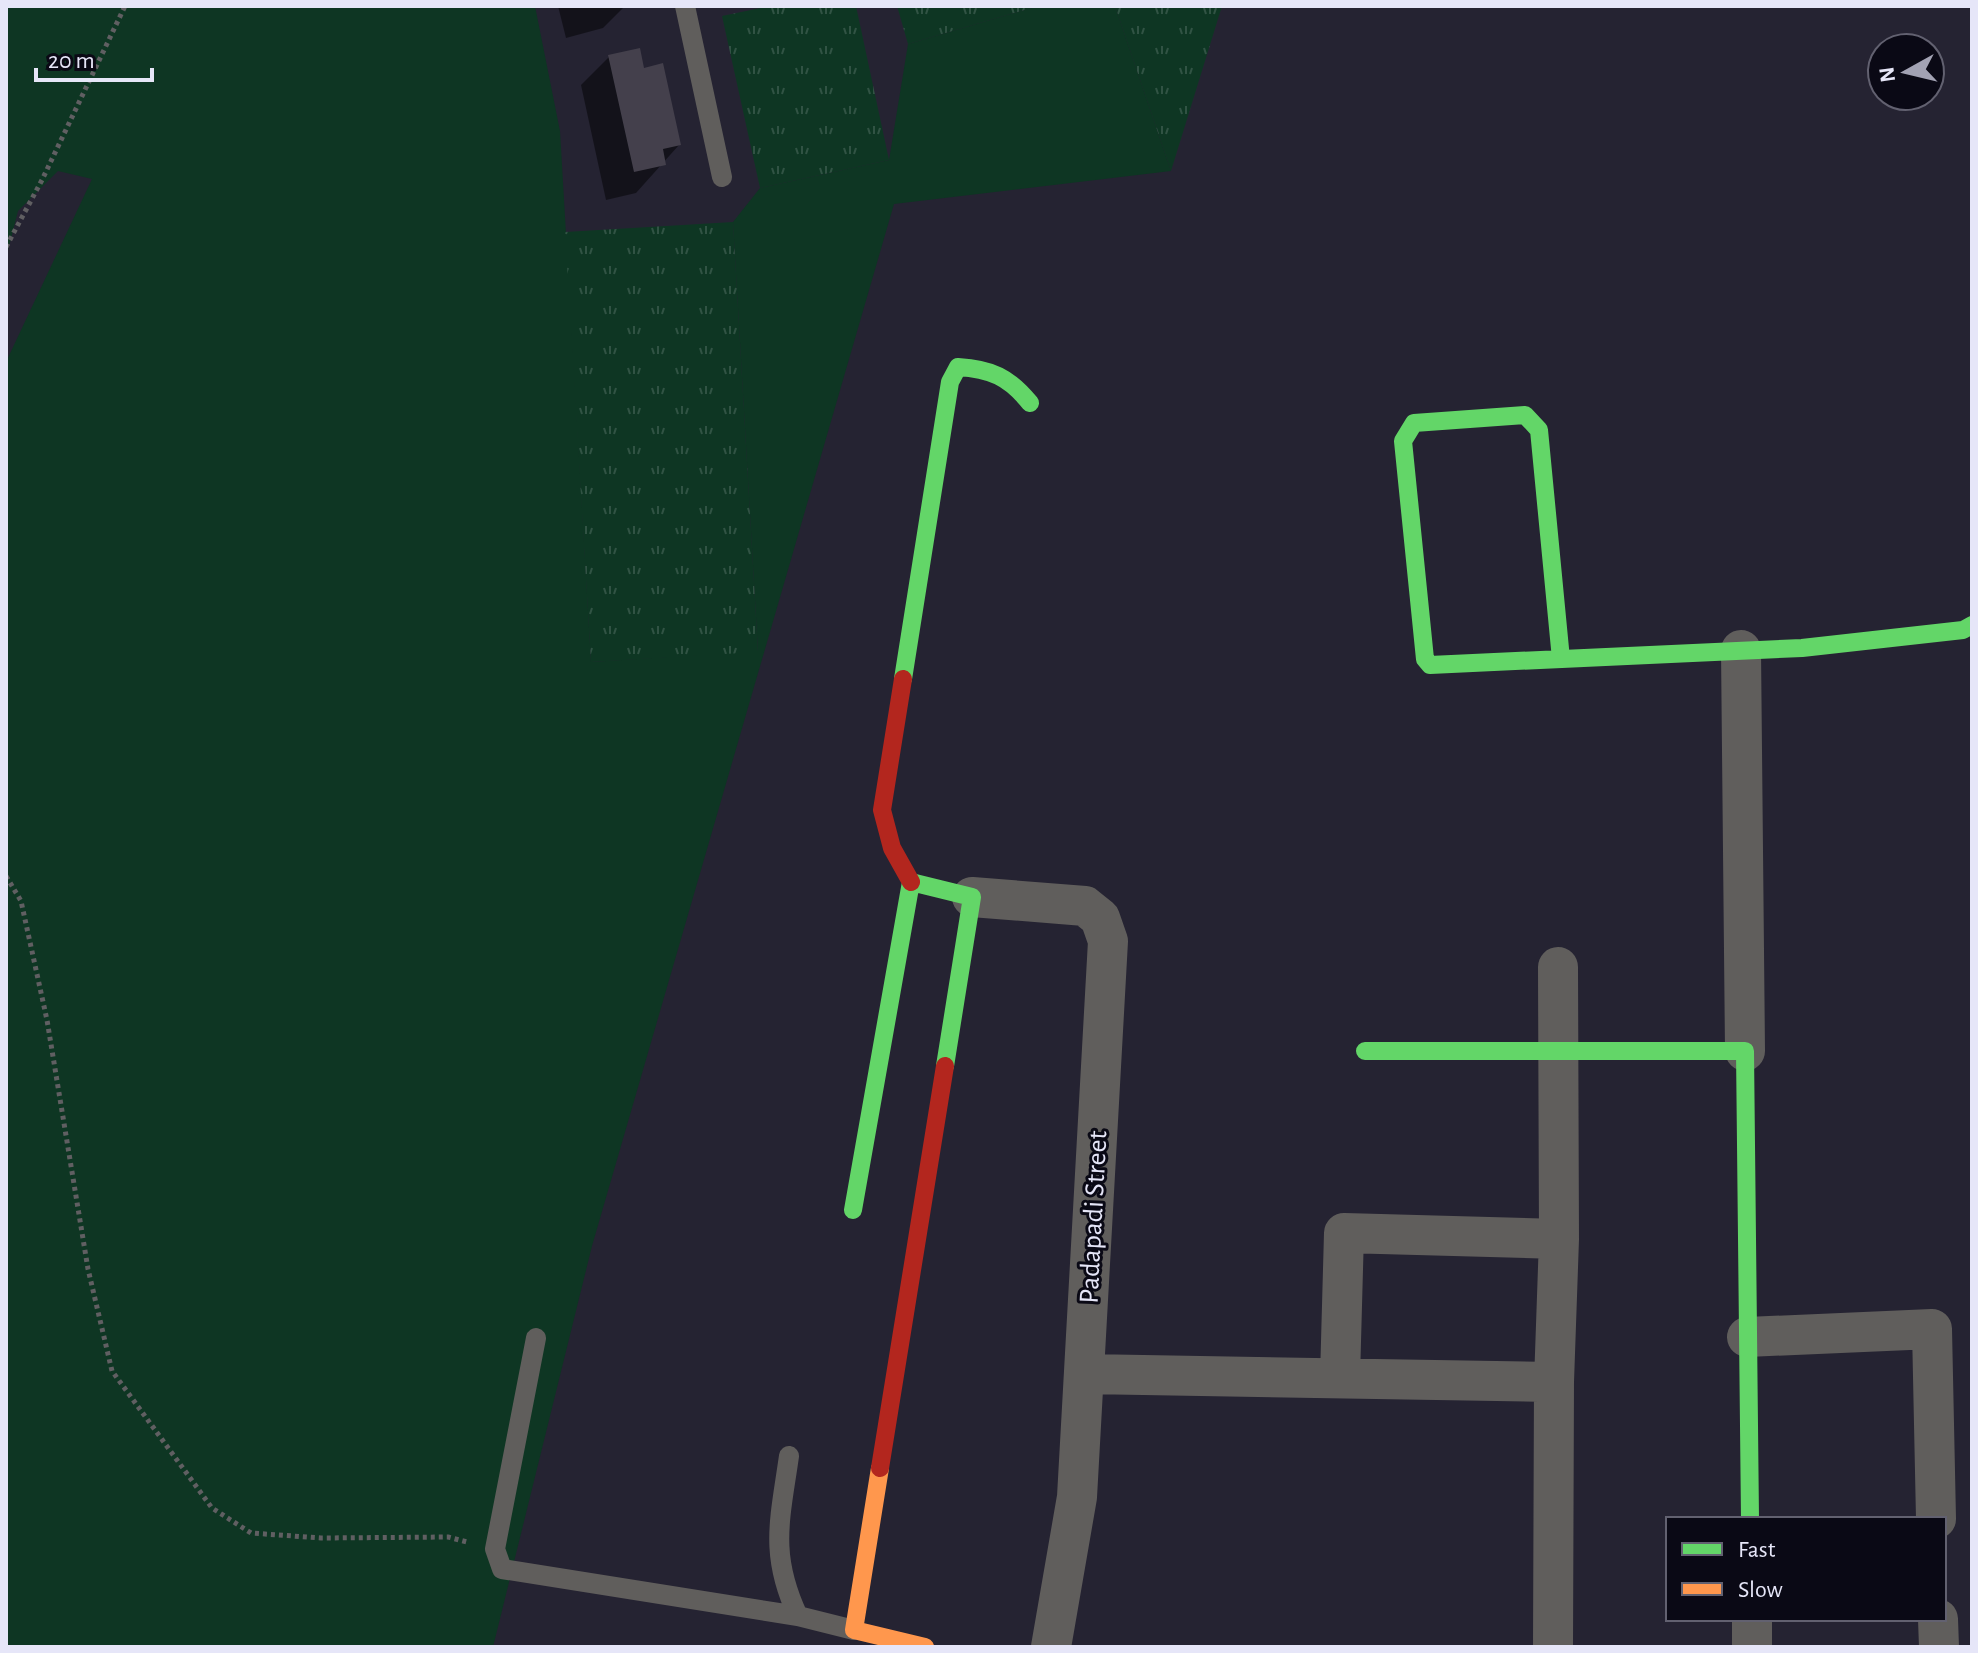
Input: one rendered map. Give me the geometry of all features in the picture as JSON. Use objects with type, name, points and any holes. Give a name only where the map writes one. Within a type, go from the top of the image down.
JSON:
[{"type":"street","points":[[853,1210],[911,882],[890,847],[882,810],[950,382],[958,367],[988,368],[1013,380],[1030,403]]},
{"type":"street","points":[[1561,659],[1539,430],[1525,415],[1414,423],[1403,441],[1425,659],[1430,665],[1802,648],[1963,630],[1972,625]]},
{"type":"street","points":[[1741,650],[1750,1517]]},
{"type":"street","points":[[911,882],[972,897],[854,1630],[925,1647]]},
{"type":"street","name":"Padapadi Street","points":[[972,897],[1085,906],[1100,918],[1108,941],[1077,1497],[1051,1647]]},
{"type":"street","points":[[1553,1647],[1554,1382],[1559,1239],[1558,967]]},
{"type":"street","points":[[1365,1051],[1745,1051]]},
{"type":"street","points":[[1340,1378],[1344,1233],[1559,1239]]},
{"type":"street","points":[[1747,1337],[1932,1329],[1936,1517]]},
{"type":"street","points":[[1086,1374],[1554,1382]]},
{"type":"street","points":[[1752,1621],[1752,1647]]},
{"type":"street","points":[[1938,1621],[1939,1647]]},
{"type":"lane","points":[[685,6],[722,177]]},
{"type":"lane","points":[[536,1338],[495,1549],[502,1569],[798,1616],[854,1630]]},
{"type":"lane","points":[[789,1456],[777,1547],[785,1588],[798,1616]]},
{"type":"path","points":[[6,247],[49,167],[125,6]]},
{"type":"path","points":[[6,876],[21,901],[44,1005],[88,1269],[112,1371],[202,1496],[212,1508],[251,1533],[321,1538],[448,1537],[495,1549]]},
{"type":"green space","points":[[6,6],[535,6],[560,131],[591,662],[758,651],[733,222],[760,188],[889,160],[908,44],[1038,6],[1115,6],[1171,171],[894,204],[592,1246],[493,1647],[6,1647],[6,362],[92,179],[58,171],[18,211],[6,258]]},
{"type":"green space","points":[[770,6],[856,6],[889,160],[760,188],[722,16]]},
{"type":"green space","points":[[897,6],[1038,6],[908,44]]},
{"type":"green space","points":[[1115,6],[1222,6],[1171,171]]},
{"type":"green space","points":[[733,222],[758,652],[591,662],[565,232]]},
{"type":"building","points":[[640,48],[644,68],[663,63],[681,145],[663,149],[666,165],[634,172],[608,55]]},
{"type":"traffic: fast","points":[[903,679],[950,382],[958,367],[980,370],[1007,381],[1030,403]]},
{"type":"traffic: fast","points":[[1561,659],[1539,430],[1525,415],[1414,423],[1403,441],[1425,659],[1430,665],[1802,648],[1963,630],[1972,625]]},
{"type":"traffic: fast","points":[[853,1210],[911,882],[972,897],[945,1066]]},
{"type":"traffic: fast","points":[[1365,1051],[1745,1051],[1750,1517]]},
{"type":"traffic: slow","points":[[880,1468],[854,1630],[925,1647]]},
{"type":"traffic: jam","points":[[903,679],[882,810],[892,848],[911,882]]},
{"type":"traffic: jam","points":[[880,1468],[945,1066]]}]
